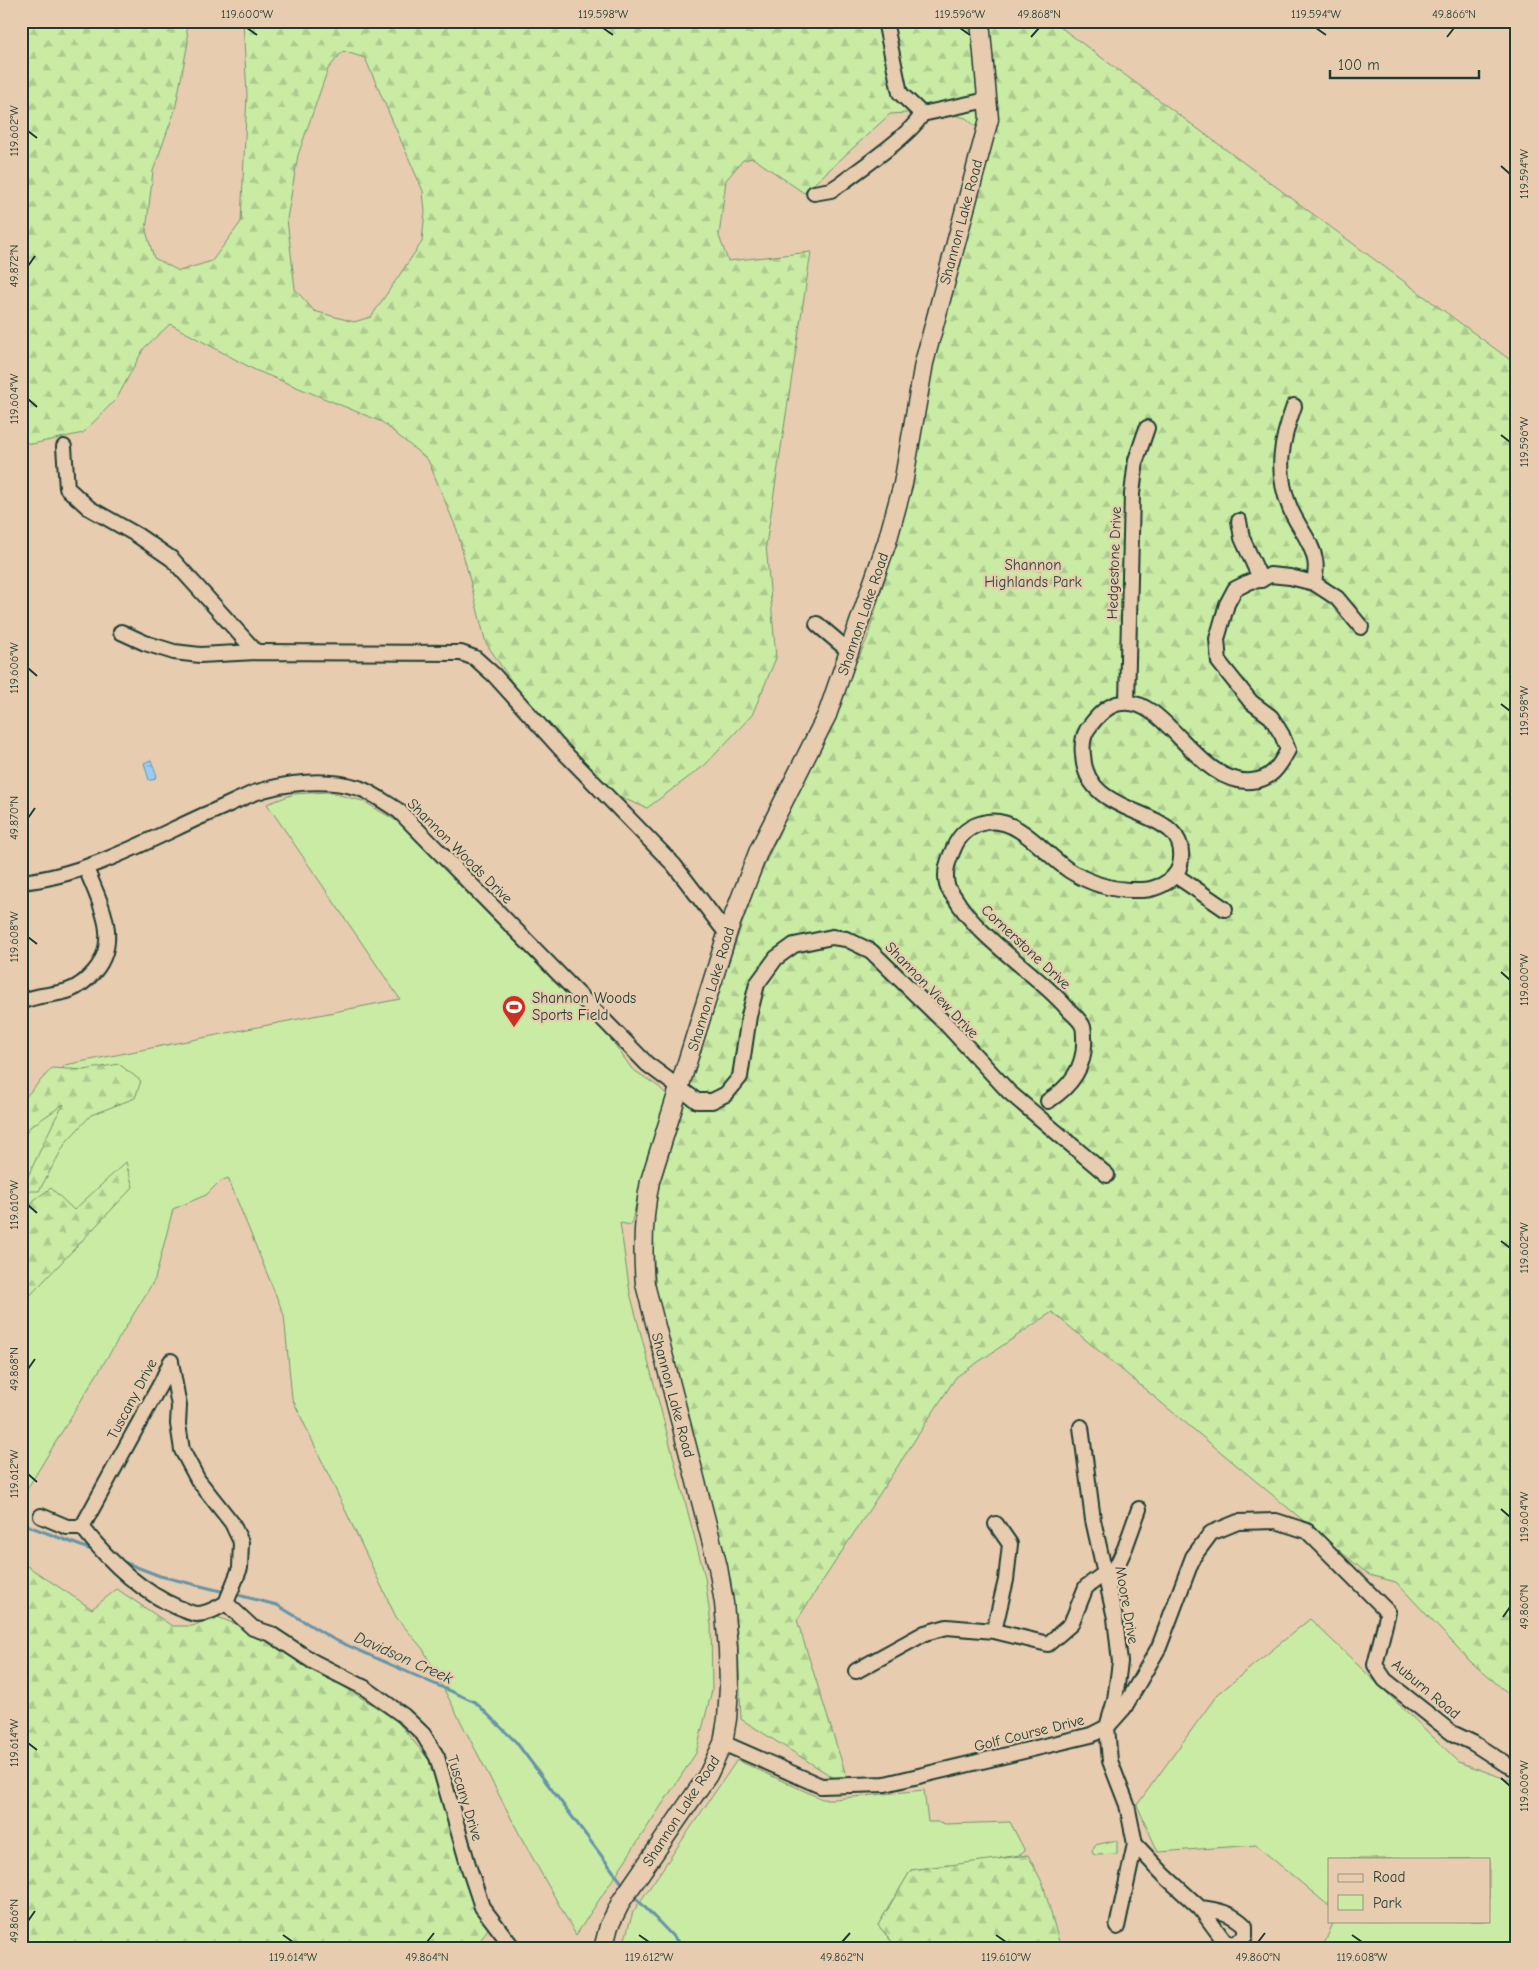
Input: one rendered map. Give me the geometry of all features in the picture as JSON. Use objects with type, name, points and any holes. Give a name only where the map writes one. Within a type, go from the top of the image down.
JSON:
[{"type":"main road","name":"Shannon Lake Road","points":[[603,1949],[609,1926],[622,1900],[708,1775],[723,1743],[729,1687],[728,1649],[718,1567],[645,1284],[643,1257],[645,1208],[650,1181],[727,934],[759,850],[827,716],[887,542],[903,484],[924,363],[989,119],[980,21]]},
{"type":"street","points":[[885,21],[900,93],[922,114]]},
{"type":"street","points":[[922,114],[987,100]]},
{"type":"street","points":[[814,193],[831,190],[842,183],[908,132],[922,114]]},
{"type":"street","points":[[1294,406],[1285,430],[1280,454],[1282,484],[1290,509],[1312,548],[1316,562],[1314,584]]},
{"type":"street","name":"Hedgestone Drive","points":[[1127,702],[1132,494],[1136,460],[1147,428]]},
{"type":"street","points":[[64,447],[67,488],[89,508],[137,535],[172,559],[256,652]]},
{"type":"street","points":[[1239,521],[1242,538],[1261,580]]},
{"type":"street","points":[[1225,909],[1175,875],[1180,865],[1181,848],[1174,832],[1155,820],[1125,808],[1104,796],[1092,784],[1083,764],[1082,748],[1085,733],[1109,706],[1127,702],[1137,704],[1150,710],[1195,754],[1219,774],[1238,781],[1253,782],[1266,778],[1279,768],[1288,750],[1282,734],[1271,717],[1251,702],[1219,662],[1217,639],[1227,604],[1235,589],[1270,575],[1314,584],[1336,598],[1360,628]]},
{"type":"street","points":[[817,624],[849,652]]},
{"type":"street","points":[[121,632],[145,643],[174,652],[200,655],[256,652],[461,653],[475,658],[494,675],[559,747],[674,865],[727,934]]},
{"type":"street","name":"Shannon Woods Drive","points":[[21,882],[46,880],[86,868],[255,793],[311,782],[333,783],[359,788],[399,811],[647,1064],[680,1088]]},
{"type":"street","name":"Cornerstone Drive","points":[[1038,1116],[1048,1100],[1061,1093],[1080,1069],[1084,1044],[1083,1026],[1060,1001],[984,933],[961,909],[947,886],[946,866],[955,845],[967,830],[976,824],[993,821],[1010,825],[1027,836],[1069,871],[1096,885],[1121,890],[1153,889],[1169,881],[1175,875]]},
{"type":"street","points":[[21,1002],[36,996],[67,992],[79,987],[100,965],[107,950],[108,933],[105,916],[86,868]]},
{"type":"street","name":"Shannon View Drive","points":[[680,1088],[696,1101],[712,1101],[726,1094],[740,1077],[749,1016],[757,984],[776,958],[794,945],[832,937],[846,938],[871,951],[947,1025],[1009,1092],[1107,1175]]},
{"type":"street","name":"Tuscany Drive","points":[[82,1527],[162,1381],[170,1361],[179,1406],[178,1424],[182,1450],[198,1480],[232,1523],[241,1542],[240,1568],[226,1603],[254,1628],[271,1634],[312,1661],[365,1688],[404,1716],[422,1734],[437,1757],[482,1907],[514,1949]]},
{"type":"street","name":"Moore Drive","points":[[1081,1427],[1093,1520],[1115,1618],[1120,1662],[1114,1700],[1107,1727],[1110,1761],[1127,1805],[1135,1844]]},
{"type":"street","points":[[856,1672],[925,1633],[947,1627],[994,1631],[1048,1644],[1071,1624],[1086,1587],[1106,1579],[1125,1548],[1139,1509]]},
{"type":"street","points":[[41,1516],[67,1527],[82,1527],[99,1550],[123,1573],[170,1604],[195,1615],[207,1613],[226,1603]]},
{"type":"street","name":"Golf Course Drive","points":[[723,1743],[821,1786],[884,1784],[1091,1735],[1107,1727],[1124,1708],[1159,1647],[1193,1558],[1211,1533],[1238,1522],[1276,1521],[1307,1531],[1358,1583]]},
{"type":"street","points":[[994,1631],[1006,1580],[1010,1544],[996,1524]]},
{"type":"street","name":"Auburn Road","points":[[1358,1583],[1388,1612],[1375,1665],[1385,1680],[1452,1733],[1473,1743],[1507,1766],[1517,1769]]},
{"type":"street","points":[[1135,1844],[1165,1876],[1200,1908]]},
{"type":"street","points":[[1117,1927],[1135,1844]]},
{"type":"green space","name":"Shannon Highlands Park","points":[[21,21],[186,21],[188,42],[175,110],[153,171],[146,231],[154,258],[179,271],[212,261],[241,222],[247,95],[243,21],[1052,21],[1517,365],[1517,1701],[1471,1662],[1396,1582],[1369,1575],[1052,1312],[956,1377],[797,1620],[850,1788],[741,1719],[738,1640],[731,1581],[656,1291],[652,1233],[659,1186],[727,967],[756,884],[867,639],[911,488],[938,332],[976,202],[982,132],[966,118],[937,111],[890,114],[804,193],[753,158],[743,160],[726,180],[719,236],[728,261],[811,252],[766,545],[776,658],[752,715],[705,765],[647,808],[589,785],[546,733],[486,643],[457,530],[428,460],[382,422],[255,370],[170,324],[144,348],[117,398],[83,433],[32,444],[21,441]],"holes":[[[343,51],[365,58],[423,191],[425,212],[422,242],[371,317],[354,322],[314,311],[295,289],[287,219],[298,155],[328,69]]]},
{"type":"green space","points":[[327,792],[363,801],[398,822],[610,1038],[632,1069],[659,1087],[669,1097],[645,1166],[631,1225],[620,1223],[630,1293],[705,1577],[711,1625],[712,1690],[696,1753],[576,1935],[522,1839],[423,1649],[396,1617],[292,1398],[284,1315],[228,1178],[219,1182],[206,1195],[173,1209],[155,1279],[21,1499],[21,1128],[65,1065],[400,999],[267,804],[294,794]]},
{"type":"green space","points":[[119,1064],[141,1081],[135,1098],[91,1115],[66,1142],[39,1191],[21,1191],[64,1104],[30,1127],[21,1139],[21,1102],[52,1068],[84,1070]]},
{"type":"green space","points":[[126,1162],[133,1187],[21,1305],[21,1223],[34,1200],[51,1188],[74,1210]]},
{"type":"green space","points":[[21,1562],[92,1609],[117,1589],[172,1626],[193,1626],[215,1616],[263,1635],[396,1720],[429,1760],[477,1908],[489,1927],[475,1949],[21,1949]]},
{"type":"green space","points":[[1310,1619],[1459,1762],[1517,1783],[1517,1949],[1322,1949],[1334,1922],[1490,1922],[1490,1858],[1328,1858],[1328,1905],[1256,1845],[1158,1852],[1137,1805],[1217,1695]]},
{"type":"green space","points":[[737,1760],[822,1799],[924,1790],[928,1822],[945,1824],[1010,1822],[1025,1851],[1020,1855],[1000,1858],[998,1863],[963,1869],[947,1865],[911,1870],[878,1925],[898,1949],[622,1949],[633,1912]]},
{"type":"green space","points":[[1117,1840],[1117,1854],[1094,1855],[1092,1851],[1095,1845]]},
{"type":"green space","points":[[1028,1855],[1043,1884],[1059,1942],[1057,1949],[898,1949],[878,1925],[911,1870]]},
{"type":"water","points":[[151,760],[157,776],[153,780],[149,780],[144,763]]},
{"type":"waterway","name":"Davidson Creek","points":[[21,1521],[31,1527],[97,1552]]},
{"type":"waterway","name":"Davidson Creek","points":[[121,1561],[160,1576],[225,1592]]},
{"type":"waterway","name":"Davidson Creek","points":[[234,1594],[277,1605],[333,1639],[475,1702],[516,1742],[625,1887]]},
{"type":"waterway","name":"Davidson Creek","points":[[633,1895],[685,1949]]},
{"type":"place","name":"Shannon Woods Sports Field","points":[[514,1028]]}]
